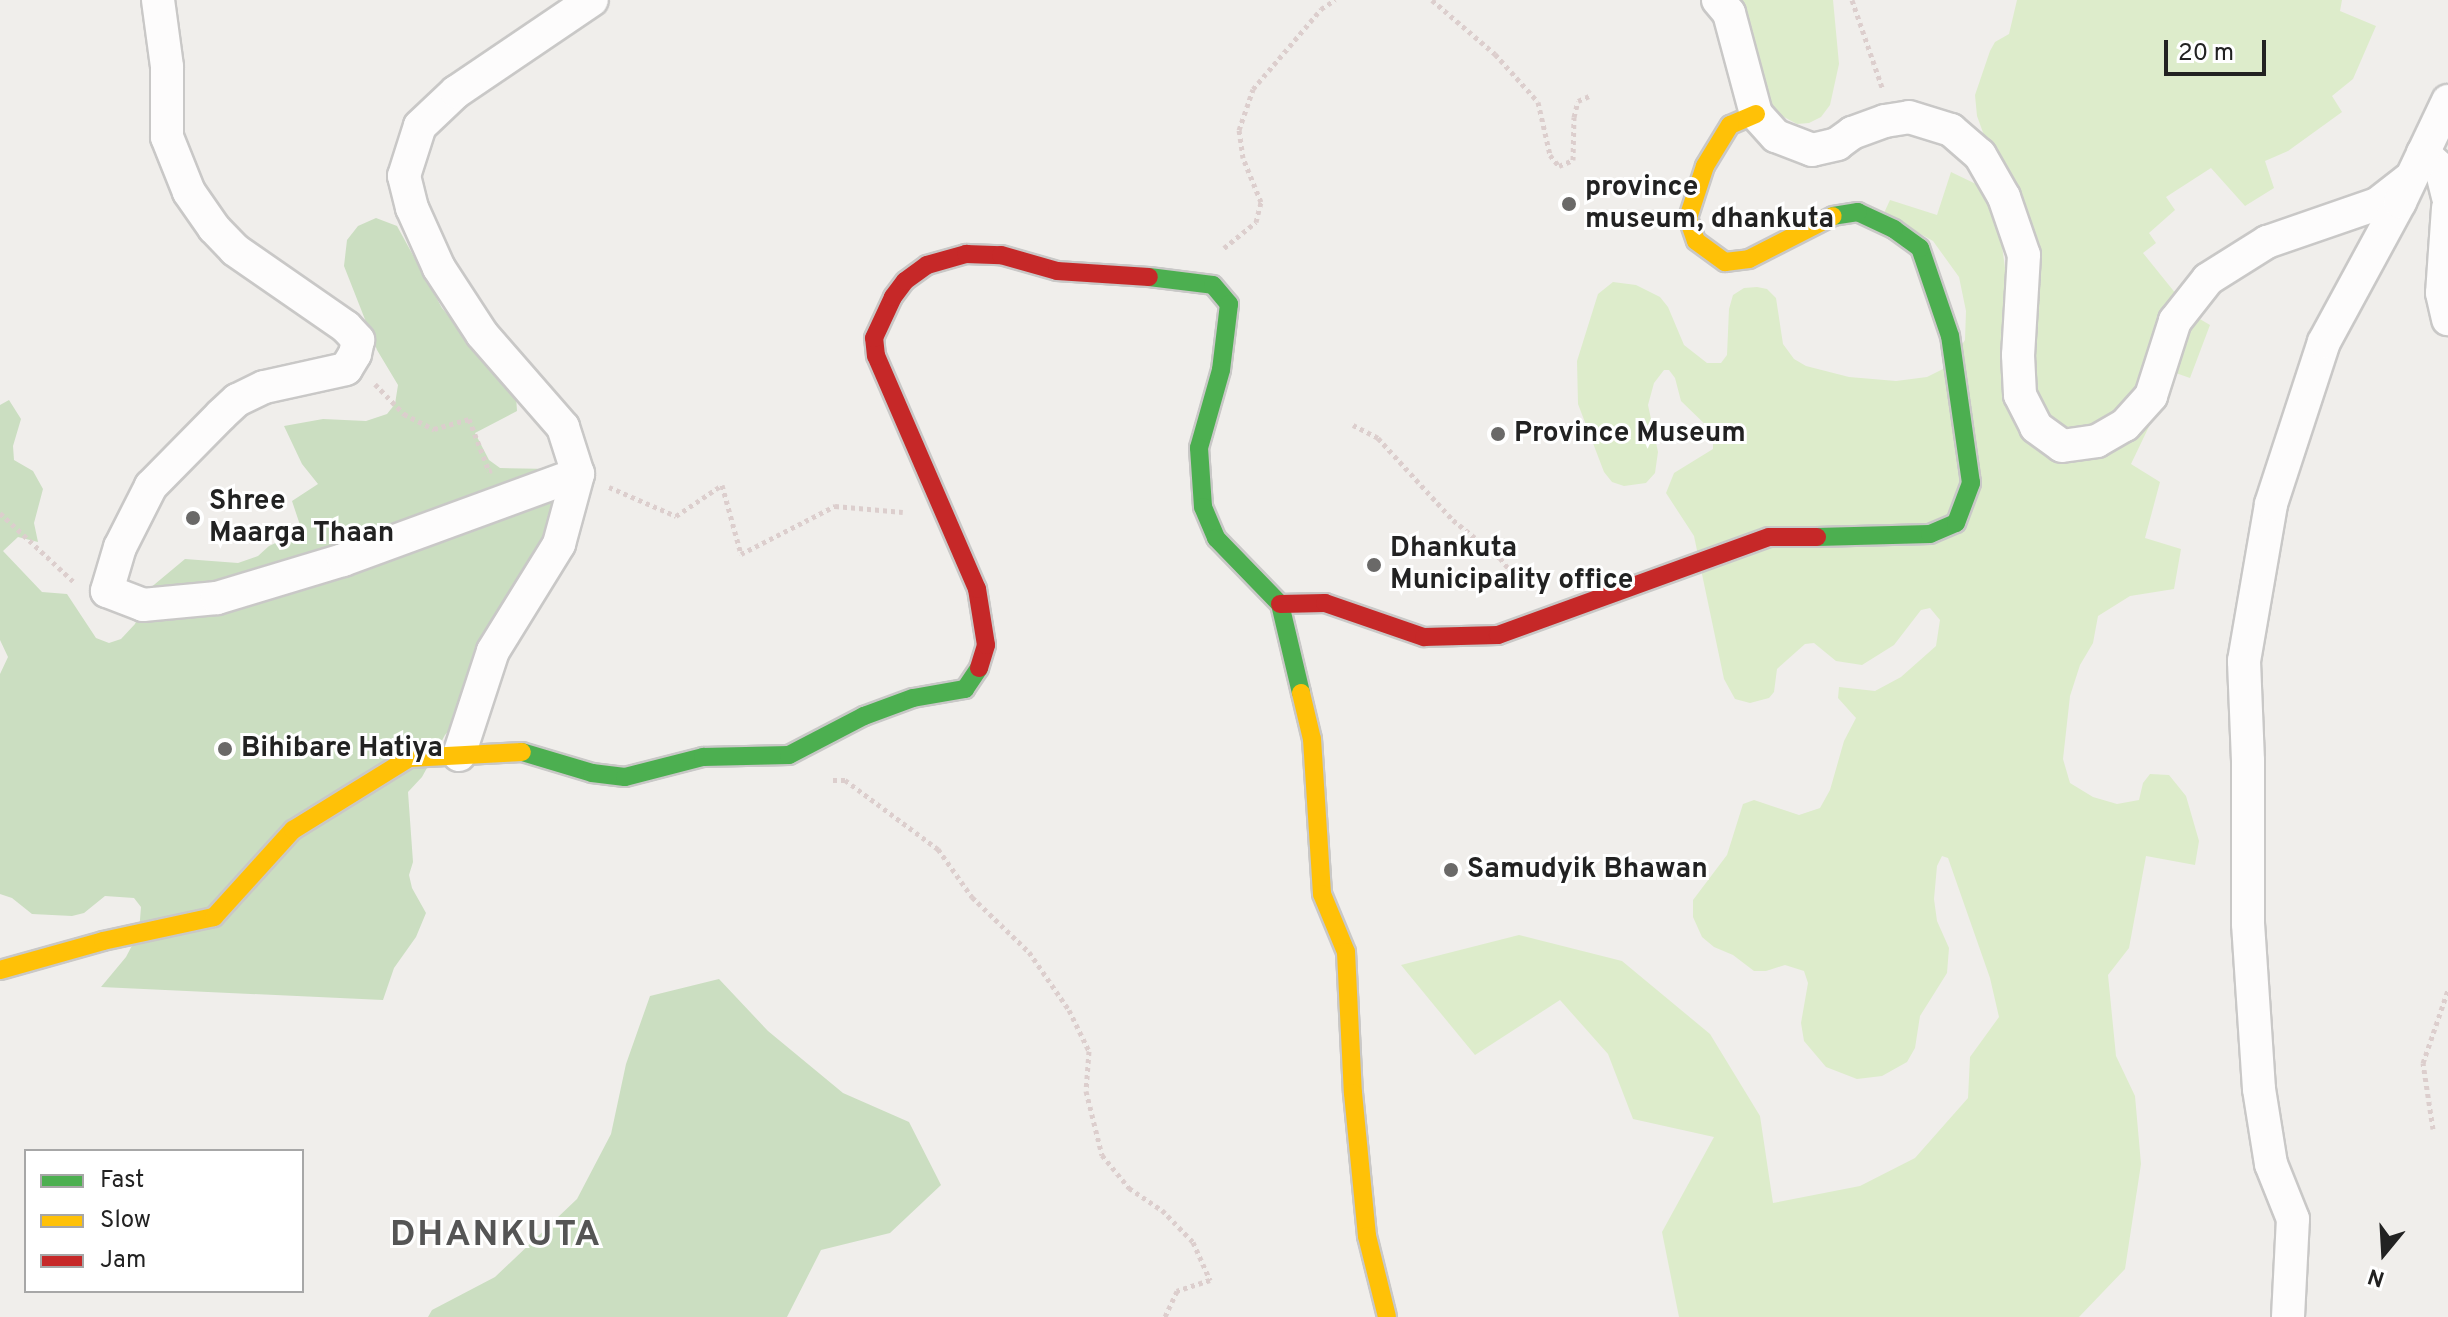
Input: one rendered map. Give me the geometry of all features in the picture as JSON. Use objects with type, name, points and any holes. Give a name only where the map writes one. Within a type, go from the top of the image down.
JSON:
[{"type":"street","points":[[158,0],[167,67],[167,137],[178,171],[214,228],[235,250],[346,327],[358,340],[355,354],[346,369],[264,387],[237,400],[221,415],[151,486],[120,547],[107,591],[143,605],[217,598],[343,560],[578,474]]},
{"type":"street","points":[[459,755],[493,651],[559,544],[578,474],[563,427],[482,334],[439,268],[412,208],[404,176],[420,126],[456,92],[592,0]]},
{"type":"street","points":[[1718,0],[1729,13],[1756,114],[1776,136],[1812,150],[1837,144],[1852,133],[1885,121],[1909,117],[1951,130],[1980,155],[2004,197],[2024,255],[2018,355],[2020,395],[2036,427],[2062,446],[2097,441],[2125,425],[2151,396],[2175,321],[2208,279],[2267,242],[2377,204],[2418,164]]},
{"type":"street","points":[[2288,1317],[2293,1219],[2271,1164],[2259,1089],[2248,924],[2248,761],[2244,661],[2271,504],[2324,342],[2448,101]]},
{"type":"street","points":[[1280,604],[1325,603],[1424,637],[1498,635],[1769,537],[1900,537],[1930,534],[1956,523],[1971,483],[1950,336],[1920,248],[1894,229],[1858,212],[1830,217],[1749,259],[1725,262],[1696,241],[1688,218],[1705,166],[1730,125],[1756,114]]},
{"type":"street","points":[[2418,164],[2441,169],[2448,197]]},
{"type":"street","points":[[2448,208],[2442,293],[2448,319]]},
{"type":"street","points":[[0,970],[103,941],[214,917],[293,830],[409,758],[521,752],[592,773],[625,777],[703,757],[789,755],[818,743],[864,716],[913,698],[965,689],[977,676],[986,645],[977,589],[876,356],[874,338],[881,316],[905,281],[927,265],[966,254],[1001,255],[1057,271],[1185,279],[1213,285],[1229,304],[1221,370],[1199,448],[1203,507],[1216,538],[1280,604],[1312,739],[1322,894],[1346,952],[1353,1093],[1367,1236],[1387,1317]]},
{"type":"path","points":[[1209,253],[1223,249],[1256,222],[1261,202],[1243,158],[1239,130],[1253,89],[1321,9],[1335,0]]},
{"type":"path","points":[[1432,0],[1495,54],[1538,102],[1550,155],[1559,166],[1573,160],[1578,101],[1589,96]]},
{"type":"path","points":[[1852,0],[1889,106]]},
{"type":"path","points":[[346,369],[379,386],[404,414],[434,429],[469,419],[489,471],[504,467]]},
{"type":"path","points":[[1353,425],[1378,438],[1453,520],[1500,558],[1553,617]]},
{"type":"path","points":[[578,474],[676,516],[722,485],[741,554],[835,506],[943,516]]},
{"type":"path","points":[[0,513],[87,595],[107,591]]},
{"type":"path","points":[[830,780],[845,780],[938,849],[972,897],[1029,952],[1069,1010],[1089,1051],[1086,1091],[1102,1155],[1129,1188],[1162,1210],[1193,1242],[1210,1280],[1177,1291],[1165,1317]]},
{"type":"path","points":[[2433,1129],[2423,1063],[2448,990]]},
{"type":"green space","points":[[1741,0],[1833,0],[1839,64],[1830,105],[1821,117],[1797,124],[1775,112],[1764,95]]},
{"type":"green space","points":[[2017,0],[2342,0],[2340,11],[2376,26],[2353,79],[2332,96],[2342,112],[2288,151],[2265,161],[2274,188],[2245,206],[2211,168],[2166,197],[2175,210],[2149,233],[2156,243],[2143,253],[2193,315],[2210,325],[2190,378],[2170,371],[2154,416],[2131,464],[2160,482],[2145,538],[2181,549],[2174,589],[2130,596],[2098,616],[2093,643],[2080,665],[2070,696],[2063,759],[2070,783],[2093,797],[2117,804],[2139,800],[2143,783],[2150,774],[2169,775],[2186,796],[2199,841],[2195,865],[2146,856],[2129,948],[2108,975],[2116,1056],[2135,1096],[2141,1164],[2125,1269],[2079,1317],[1679,1317],[1662,1232],[1714,1137],[1633,1119],[1608,1054],[1560,1000],[1475,1055],[1401,965],[1519,935],[1622,961],[1710,1034],[1760,1116],[1773,1203],[1860,1186],[1915,1158],[1968,1098],[1970,1057],[1999,1017],[1990,978],[1948,858],[1942,856],[1937,866],[1934,899],[1937,921],[1949,948],[1947,973],[1920,1016],[1915,1048],[1907,1062],[1882,1076],[1857,1079],[1826,1067],[1804,1041],[1801,1023],[1808,983],[1804,971],[1785,965],[1754,971],[1702,937],[1693,917],[1693,900],[1727,855],[1743,804],[1754,800],[1799,815],[1820,808],[1830,790],[1844,741],[1856,718],[1838,698],[1839,687],[1875,691],[1901,677],[1936,646],[1940,620],[1930,608],[1921,610],[1894,645],[1862,665],[1836,661],[1814,643],[1805,644],[1777,669],[1774,692],[1769,698],[1750,703],[1735,699],[1724,679],[1694,536],[1666,493],[1674,473],[1713,449],[1713,432],[1681,401],[1675,378],[1669,370],[1664,370],[1654,383],[1648,405],[1658,452],[1655,473],[1646,483],[1624,486],[1612,482],[1604,472],[1578,404],[1577,361],[1598,294],[1613,282],[1636,285],[1660,297],[1668,307],[1684,345],[1707,363],[1721,363],[1727,355],[1729,309],[1733,295],[1744,288],[1757,287],[1767,289],[1776,298],[1783,344],[1794,359],[1806,366],[1849,377],[1896,381],[1927,377],[1947,367],[1965,340],[1966,311],[1959,277],[1933,241],[1884,213],[1890,200],[1937,215],[1951,172],[1978,185],[1990,205],[1999,223],[2005,268],[2028,268],[2022,201],[1985,138],[1977,116],[1975,95],[1995,42],[2009,34]]},
{"type":"green space","points":[[376,218],[397,226],[442,308],[516,396],[517,411],[475,433],[489,460],[500,468],[552,469],[555,497],[546,531],[549,545],[463,714],[445,735],[422,777],[408,792],[413,862],[409,875],[412,888],[426,913],[416,937],[394,968],[383,1000],[101,987],[126,957],[139,932],[141,907],[134,898],[105,896],[84,913],[72,916],[32,914],[12,898],[0,894],[0,674],[8,657],[0,640],[0,405],[9,400],[21,419],[13,446],[14,460],[33,471],[43,489],[34,523],[38,542],[18,537],[3,551],[42,592],[67,594],[96,638],[109,643],[121,639],[135,624],[149,589],[185,559],[238,563],[258,556],[269,546],[302,531],[292,501],[318,484],[302,464],[284,426],[323,419],[366,421],[387,414],[395,404],[398,385],[377,350],[344,266],[347,240],[358,226]]},
{"type":"green space","points":[[719,979],[768,1031],[843,1093],[909,1122],[941,1185],[890,1233],[821,1250],[787,1317],[428,1317],[432,1310],[495,1277],[577,1199],[611,1134],[626,1064],[650,996]]},
{"type":"traffic: fast","points":[[1817,537],[1930,534],[1956,523],[1971,483],[1950,336],[1920,248],[1894,229],[1858,212],[1833,216]]},
{"type":"traffic: fast","points":[[1149,277],[1213,285],[1229,304],[1221,370],[1199,448],[1203,507],[1216,538],[1280,604],[1301,693]]},
{"type":"traffic: fast","points":[[522,752],[592,773],[625,777],[703,757],[789,755],[864,716],[913,698],[965,689],[979,668]]},
{"type":"traffic: slow","points":[[1756,114],[1730,125],[1705,166],[1688,218],[1696,241],[1725,262],[1749,259],[1833,216]]},
{"type":"traffic: slow","points":[[1301,693],[1312,739],[1322,894],[1346,952],[1353,1093],[1367,1236],[1387,1317]]},
{"type":"traffic: slow","points":[[0,970],[103,941],[214,917],[293,830],[409,758],[522,752]]},
{"type":"traffic: jam","points":[[979,668],[986,645],[977,589],[876,356],[874,338],[893,297],[905,281],[927,265],[966,254],[1001,255],[1057,271],[1149,277]]},
{"type":"traffic: jam","points":[[1280,604],[1325,603],[1424,637],[1498,635],[1769,537],[1817,537]]},
{"type":"place","name":"province museum, dhankuta","points":[[1569,204]]},
{"type":"place","name":"Province Museum","points":[[1498,434]]},
{"type":"place","name":"Shree Maarga Thaan","points":[[193,518]]},
{"type":"place","name":"Dhankuta Municipality office","points":[[1374,565]]},
{"type":"place","name":"Bihibare Hatiya","points":[[225,749]]},
{"type":"place","name":"Samudyik Bhawan","points":[[1451,870]]},
{"type":"district","name":"DHANKUTA","points":[[496,1237]]}]
